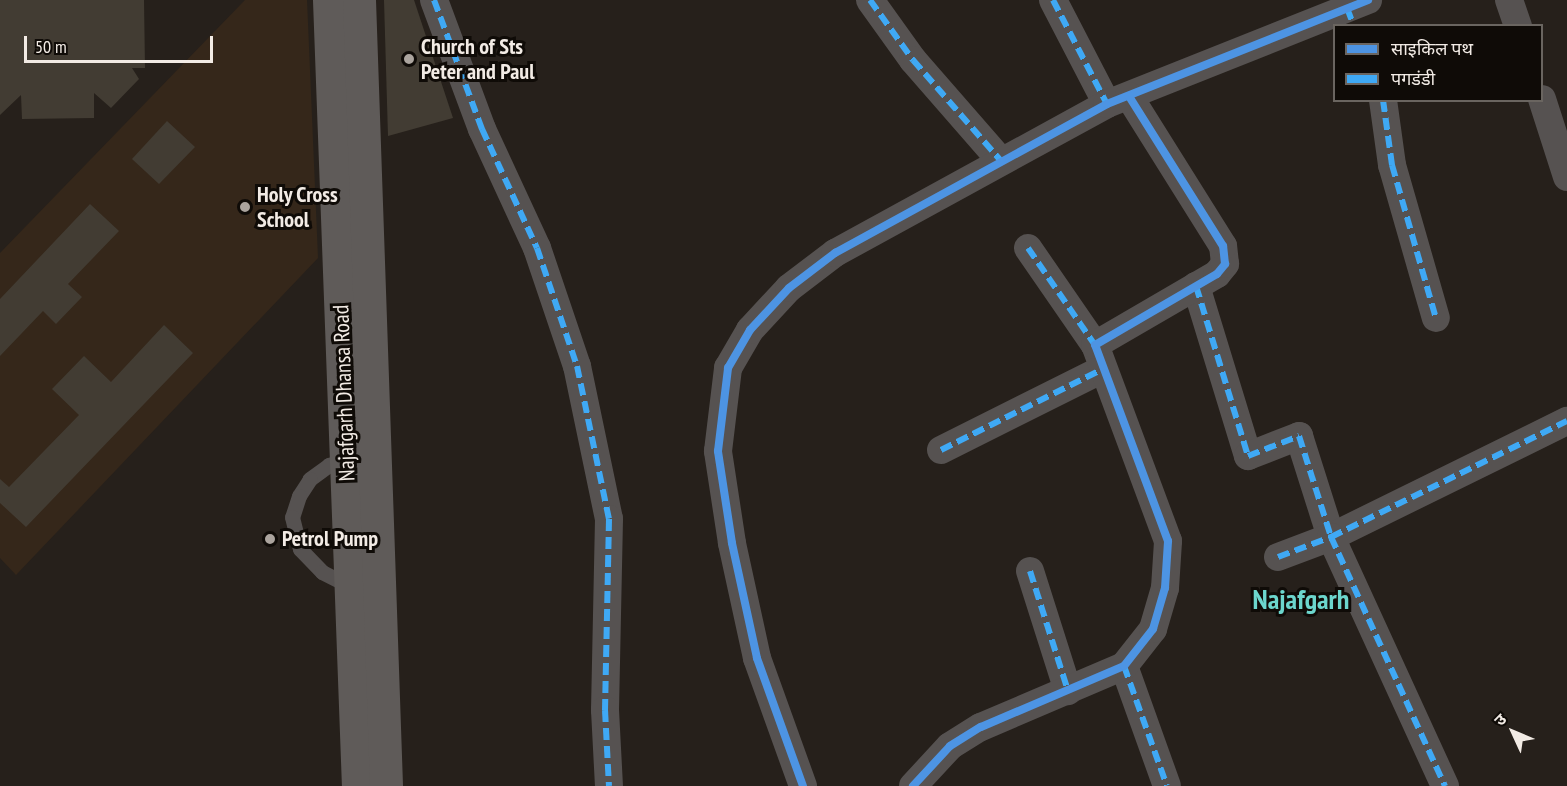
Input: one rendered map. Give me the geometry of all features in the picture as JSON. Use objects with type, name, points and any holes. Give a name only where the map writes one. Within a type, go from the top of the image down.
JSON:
[{"type":"main road","name":"Najafgarh Dhansa Road","points":[[329,0],[358,786]]},
{"type":"main road","points":[[359,0],[386,786]]},
{"type":"street","points":[[434,0],[482,129],[537,248],[577,366],[609,519],[605,710],[609,786]]},
{"type":"street","points":[[870,0],[913,60],[1002,161]]},
{"type":"street","points":[[941,450],[1099,357],[1196,286],[1217,274],[1226,264],[1223,246],[1118,100],[1053,0]]},
{"type":"street","points":[[1509,0],[1517,24]]},
{"type":"street","points":[[802,786],[757,658],[732,543],[718,451],[728,368],[750,330],[789,288],[835,253],[1002,161],[1118,100],[1356,11]]},
{"type":"street","points":[[1383,102],[1392,165],[1436,318]]},
{"type":"street","points":[[1543,102],[1567,177]]},
{"type":"street","points":[[913,786],[950,746],[981,727],[1124,666],[1153,629],[1165,588],[1168,541],[1099,357],[1028,248]]},
{"type":"street","points":[[1196,286],[1248,456],[1299,436],[1331,537],[1445,786]]},
{"type":"street","points":[[1278,557],[1331,537],[1567,421]]},
{"type":"street","points":[[1030,571],[1068,691]]},
{"type":"street","points":[[1124,666],[1167,786],[1162,786]]},
{"type":"lane","points":[[345,460],[329,465],[310,479],[299,495],[292,517],[300,549],[322,572],[349,586]]},
{"type":"shaded area","points":[[245,0],[307,0],[318,258],[16,575],[0,558],[0,253]]},
{"type":"building","points":[[0,0],[144,0],[145,68],[132,68],[139,79],[111,108],[94,93],[94,118],[22,119],[21,95],[0,115]]},
{"type":"building","name":"Church of Sts Peter and Paul","points":[[384,0],[414,0],[453,118],[388,136]]},
{"type":"building","points":[[167,121],[195,147],[159,184],[132,159]]},
{"type":"building","points":[[90,204],[119,231],[68,284],[82,297],[56,324],[43,311],[0,356],[0,299]]},
{"type":"building","points":[[164,325],[193,353],[26,527],[0,503],[0,479],[9,487],[79,415],[52,389],[84,356],[111,382]]},
{"type":"marked path","points":[[434,0],[482,129],[537,248],[577,366],[609,519],[605,710],[609,786]]},
{"type":"marked path","points":[[870,0],[913,60],[1001,161]]},
{"type":"marked path","points":[[1053,0],[1107,104]]},
{"type":"marked path","points":[[1347,8],[1353,24]]},
{"type":"marked path","points":[[1383,102],[1392,165],[1436,318]]},
{"type":"marked path","points":[[1028,248],[1095,345]]},
{"type":"marked path","points":[[1196,286],[1248,456],[1299,436],[1331,537],[1567,421]]},
{"type":"marked path","points":[[941,450],[1103,369]]},
{"type":"marked path","points":[[1278,557],[1331,537],[1445,786]]},
{"type":"marked path","points":[[1030,571],[1068,691]]},
{"type":"marked path","points":[[1124,666],[1167,786]]},
{"type":"cycle path","points":[[803,786],[757,658],[732,543],[718,451],[728,368],[750,330],[789,288],[835,253],[1107,104],[1368,0]]},
{"type":"cycle path","points":[[913,786],[950,746],[981,727],[1124,666],[1153,629],[1165,588],[1168,541],[1095,345],[1217,274],[1225,264],[1223,246],[1129,96]]},
{"type":"place","name":"Church of Sts Peter and Paul","points":[[409,59]]},
{"type":"place","name":"Holy Cross School","points":[[245,207]]},
{"type":"place","name":"Petrol Pump","points":[[270,539]]},
{"type":"district","name":"Najafgarh","points":[[1301,599]]}]
